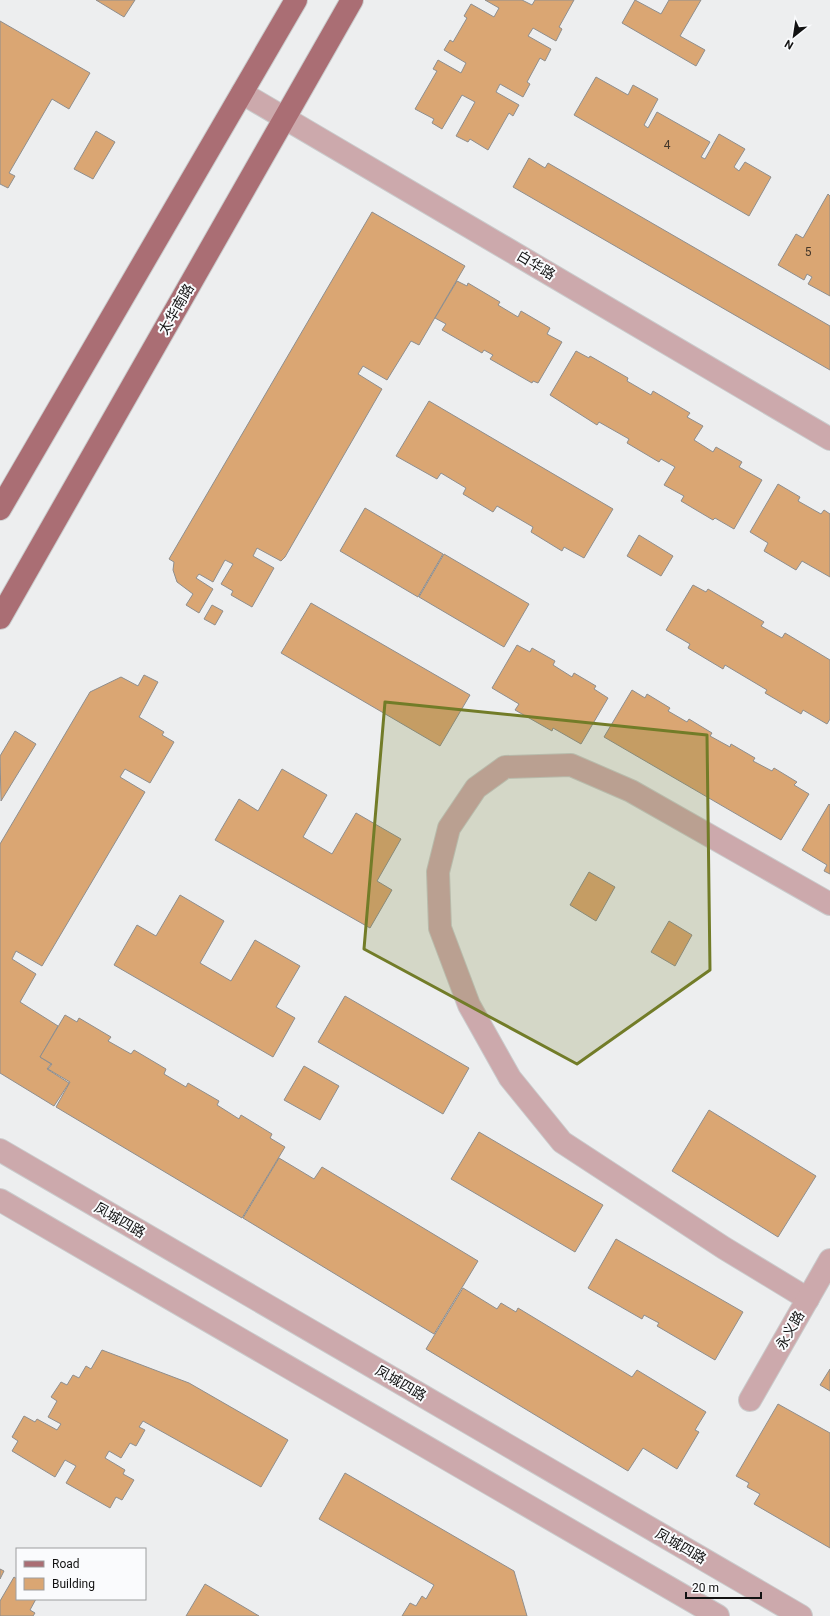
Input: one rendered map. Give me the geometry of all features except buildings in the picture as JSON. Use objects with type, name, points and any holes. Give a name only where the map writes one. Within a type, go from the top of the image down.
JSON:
[{"type":"main road","points":[[0,509],[296,0]]},
{"type":"main road","name":"太华南路","points":[[0,618],[352,0]]},
{"type":"street","name":"白华路","points":[[242,93],[286,117],[830,439]]},
{"type":"street","points":[[808,1299],[724,1248],[562,1142],[510,1078],[469,1005],[440,928],[438,872],[449,828],[476,788],[505,767],[571,764],[631,791],[830,904]]},
{"type":"street","name":"凤城四路","points":[[0,1150],[801,1616]]},
{"type":"street","points":[[0,1200],[718,1616]]},
{"type":"street","name":"永义路","points":[[750,1400],[830,1260]]},
{"type":"highlighted area","points":[[385,702],[707,735],[710,970],[577,1064],[364,949]]}]
